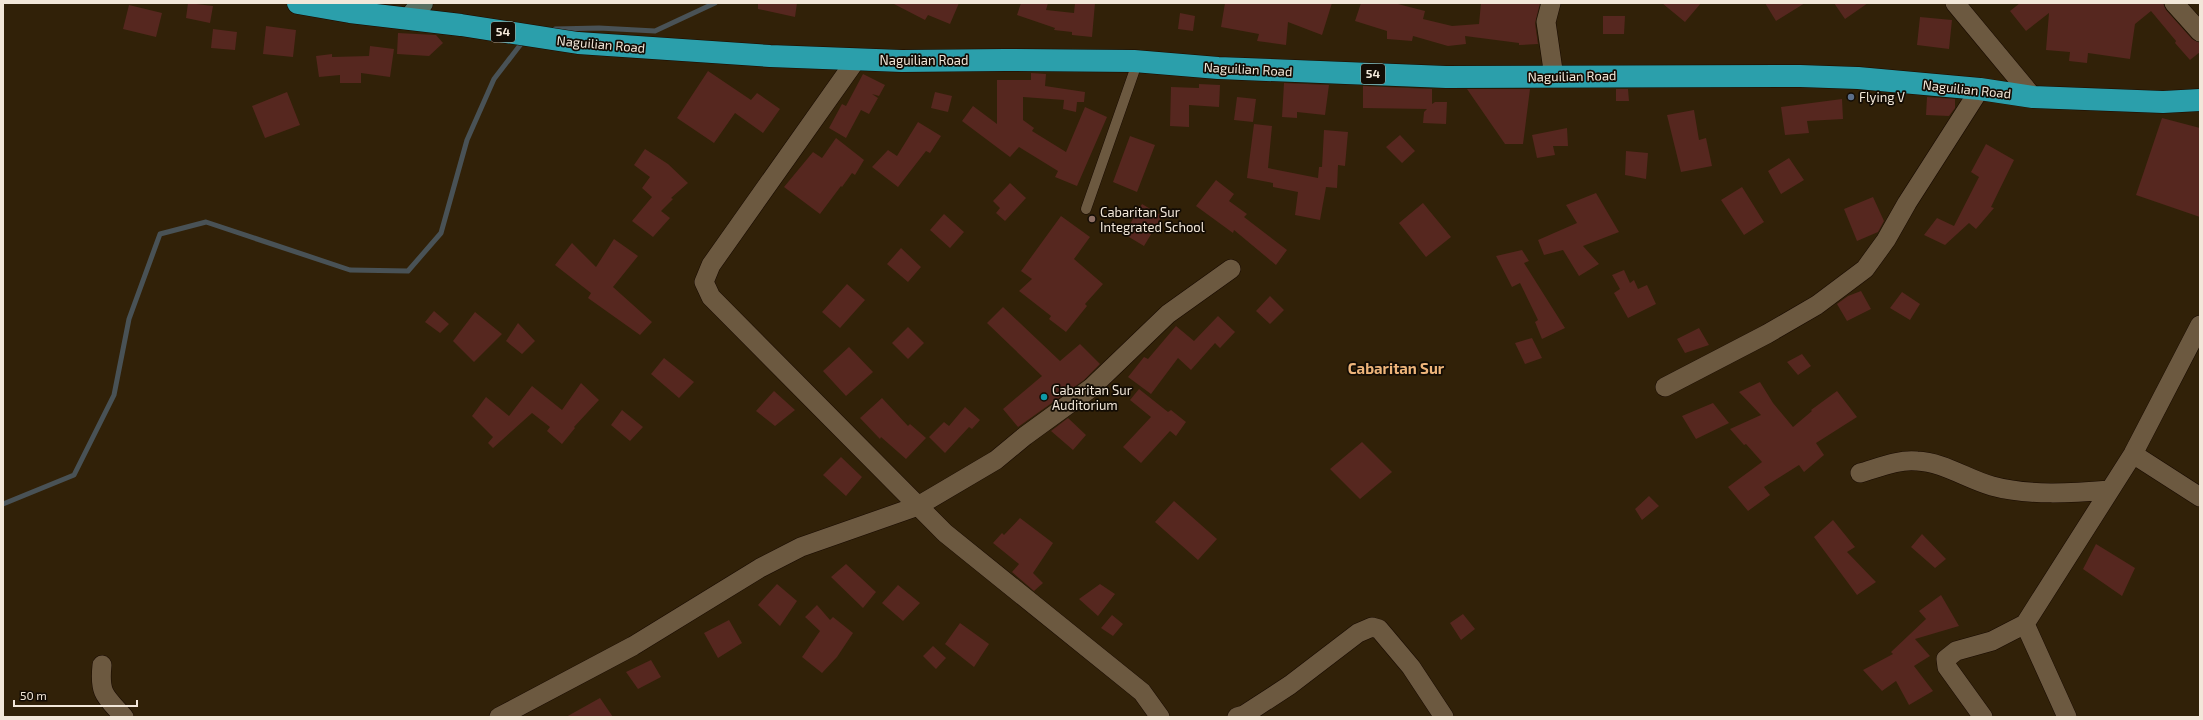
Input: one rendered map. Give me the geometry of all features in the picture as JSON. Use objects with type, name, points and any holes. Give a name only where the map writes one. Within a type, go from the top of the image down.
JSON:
[{"type":"highway","name":"Naguilian Road","points":[[298,3],[350,12],[416,11],[460,25],[578,43],[754,55],[856,60],[1134,61],[1218,68],[1414,76],[1800,76],[1858,78],[1980,89],[2033,97],[2163,102],[2200,100]]},
{"type":"street","points":[[1551,3],[1546,22],[1554,77]]},
{"type":"street","points":[[1954,3],[2033,97]]},
{"type":"street","points":[[2174,3],[2200,32]]},
{"type":"street","points":[[856,60],[711,265],[704,282],[718,306],[918,506],[977,561],[1142,692],[1160,717]]},
{"type":"street","points":[[1666,387],[1767,334],[1848,284],[1865,269],[1886,240],[1907,203],[1980,89]]},
{"type":"street","points":[[498,717],[633,646],[760,568],[801,547],[918,506],[996,460],[1025,436],[1092,388],[1168,314],[1231,269]]},
{"type":"street","points":[[1983,717],[1947,667],[1946,659],[1956,651],[1992,641],[2025,624],[2133,454],[2200,325]]},
{"type":"street","points":[[2133,454],[2200,497]]},
{"type":"street","points":[[1860,473],[1900,462],[1915,460],[1928,462],[1992,486],[2008,489],[2062,494],[2110,490]]},
{"type":"street","points":[[2025,624],[2067,717]]},
{"type":"street","points":[[1237,717],[1244,715],[1290,684],[1358,633],[1372,627],[1379,629],[1411,667],[1444,717]]},
{"type":"street","points":[[102,665],[100,684],[102,690],[124,717]]},
{"type":"lane","points":[[1086,209],[1134,72],[1134,61]]},
{"type":"building","points":[[188,3],[213,6],[210,23],[186,18]]},
{"type":"building","points":[[758,3],[797,3],[795,17],[758,9]]},
{"type":"building","points":[[892,3],[959,3],[950,24],[928,15],[925,20]]},
{"type":"building","points":[[1021,3],[1048,3],[1046,10],[1074,13],[1075,3],[1095,3],[1092,37],[1072,35],[1072,32],[1054,30],[1055,28],[1017,15]]},
{"type":"building","points":[[1225,3],[1332,3],[1322,35],[1288,22],[1286,45],[1257,41],[1259,34],[1221,27]]},
{"type":"building","points":[[1361,3],[1394,3],[1425,11],[1423,19],[1452,26],[1479,24],[1481,3],[1540,3],[1535,23],[1538,44],[1519,45],[1519,43],[1465,36],[1466,44],[1448,46],[1413,36],[1412,41],[1387,39],[1387,31],[1355,21]]},
{"type":"building","points":[[1662,3],[1701,3],[1685,22]]},
{"type":"building","points":[[1765,3],[1805,3],[1776,21]]},
{"type":"building","points":[[1834,3],[1868,3],[1845,19]]},
{"type":"building","points":[[2020,3],[2163,3],[2166,10],[2192,39],[2200,43],[2200,52],[2190,60],[2151,11],[2135,24],[2130,59],[2088,53],[2087,63],[2069,61],[2070,52],[2046,50],[2049,13],[2026,31],[2010,11]]},
{"type":"building","points":[[129,5],[162,13],[156,37],[123,29]]},
{"type":"building","points":[[1180,13],[1195,16],[1193,31],[1178,29]]},
{"type":"building","points":[[1603,16],[1625,16],[1624,34],[1603,34]]},
{"type":"building","points":[[1920,17],[1952,20],[1949,49],[1917,45]]},
{"type":"building","points":[[266,26],[296,30],[293,57],[263,54]]},
{"type":"building","points":[[213,29],[237,32],[235,50],[211,48]]},
{"type":"building","points":[[398,33],[436,35],[443,43],[429,56],[397,54]]},
{"type":"building","points":[[370,46],[394,49],[390,77],[361,73],[361,83],[340,83],[340,75],[319,77],[316,56],[332,54],[332,57],[369,56]]},
{"type":"building","points":[[708,71],[751,100],[757,93],[780,109],[763,133],[735,113],[714,143],[677,118]]},
{"type":"building","points":[[1031,73],[1046,74],[1045,86],[1085,92],[1084,102],[1077,102],[1076,112],[1063,109],[1064,100],[1023,97],[1023,120],[1034,128],[1032,131],[1066,152],[1085,107],[1107,117],[1077,186],[1055,177],[1058,171],[1019,147],[1010,157],[962,121],[973,106],[997,124],[997,80],[1031,80]]},
{"type":"building","points":[[863,74],[885,85],[879,96],[872,94],[878,98],[869,114],[861,110],[846,138],[829,128],[842,104],[846,106]]},
{"type":"building","points":[[1284,83],[1329,85],[1325,115],[1297,112],[1297,118],[1282,117]]},
{"type":"building","points":[[1199,84],[1220,85],[1219,107],[1189,105],[1189,127],[1170,126],[1171,87],[1199,88]]},
{"type":"building","points":[[1363,86],[1432,89],[1432,104],[1435,102],[1447,102],[1446,124],[1423,123],[1424,112],[1427,109],[1363,108]]},
{"type":"building","points":[[1467,89],[1530,89],[1523,144],[1505,144]]},
{"type":"building","points":[[1616,89],[1628,89],[1629,101],[1616,101]]},
{"type":"building","points":[[287,92],[300,125],[265,138],[252,106]]},
{"type":"building","points":[[935,92],[952,96],[948,112],[931,108]]},
{"type":"building","points":[[1237,97],[1256,99],[1253,122],[1234,120]]},
{"type":"building","points":[[1927,97],[1955,99],[1955,108],[1949,116],[1926,115]]},
{"type":"building","points":[[1842,99],[1843,119],[1807,121],[1809,133],[1785,135],[1781,107]]},
{"type":"building","points":[[1694,110],[1699,140],[1706,138],[1712,166],[1681,172],[1667,115]]},
{"type":"building","points":[[2162,118],[2200,128],[2200,217],[2136,195]]},
{"type":"building","points":[[918,122],[941,136],[930,153],[926,151],[898,187],[872,167],[888,150],[897,156]]},
{"type":"building","points":[[1254,124],[1272,126],[1268,168],[1318,178],[1319,167],[1322,167],[1324,130],[1348,132],[1345,166],[1338,165],[1337,188],[1326,187],[1320,220],[1295,215],[1298,192],[1273,187],[1273,183],[1247,178]]},
{"type":"building","points":[[1567,128],[1568,146],[1553,146],[1555,155],[1537,158],[1532,135]]},
{"type":"building","points":[[1400,135],[1415,151],[1402,163],[1386,147]]},
{"type":"building","points":[[1130,136],[1155,145],[1137,192],[1113,182]]},
{"type":"building","points":[[836,138],[864,160],[855,175],[852,173],[820,214],[784,187],[813,152],[822,158]]},
{"type":"building","points":[[1986,144],[2014,160],[1991,207],[1994,208],[1976,229],[1969,223],[1945,245],[1924,235],[1937,218],[1954,226],[1979,177],[1971,172]]},
{"type":"building","points":[[645,149],[668,164],[688,183],[671,198],[673,199],[661,211],[670,218],[653,237],[632,221],[652,197],[642,188],[650,177],[634,165]]},
{"type":"building","points":[[1626,151],[1648,153],[1646,179],[1625,175]]},
{"type":"building","points":[[1789,158],[1804,180],[1781,194],[1768,171]]},
{"type":"building","points":[[1216,180],[1234,194],[1229,201],[1247,214],[1244,217],[1287,250],[1276,265],[1234,230],[1233,233],[1196,206]]},
{"type":"building","points":[[1010,183],[1026,198],[1005,221],[996,213],[1000,208],[993,201]]},
{"type":"building","points":[[1742,187],[1764,222],[1744,235],[1721,200]]},
{"type":"building","points":[[1596,193],[1619,232],[1583,246],[1599,264],[1579,276],[1563,250],[1544,255],[1538,240],[1577,223],[1566,205]]},
{"type":"building","points":[[1873,197],[1884,221],[1878,232],[1857,241],[1844,209]]},
{"type":"building","points":[[1423,203],[1451,237],[1426,257],[1399,223]]},
{"type":"building","points":[[1142,204],[1162,216],[1144,246],[1124,234]]},
{"type":"building","points":[[944,214],[964,232],[950,248],[930,230]]},
{"type":"building","points":[[1061,216],[1090,237],[1074,259],[1103,284],[1085,304],[1087,306],[1066,332],[1049,319],[1051,316],[1019,291],[1032,279],[1021,271]]},
{"type":"building","points":[[614,239],[638,256],[613,287],[652,322],[640,335],[588,298],[591,293],[555,265],[572,243],[596,267]]},
{"type":"building","points":[[901,248],[921,267],[908,282],[887,264]]},
{"type":"building","points":[[1522,250],[1529,261],[1524,263],[1565,328],[1542,339],[1535,322],[1538,320],[1520,283],[1512,287],[1496,256]]},
{"type":"building","points":[[1624,270],[1630,283],[1634,280],[1638,289],[1647,285],[1656,304],[1628,318],[1614,293],[1620,289],[1612,275]]},
{"type":"building","points":[[847,284],[865,300],[840,328],[822,312]]},
{"type":"building","points":[[1861,291],[1871,309],[1847,321],[1837,304],[1848,296]]},
{"type":"building","points":[[1902,292],[1920,304],[1910,320],[1890,308]]},
{"type":"building","points":[[1270,296],[1284,310],[1270,324],[1256,311]]},
{"type":"building","points":[[1003,307],[1060,361],[1080,344],[1100,364],[1084,380],[1018,427],[1003,409],[1042,376],[987,323]]},
{"type":"building","points":[[434,311],[449,324],[440,333],[425,322]]},
{"type":"building","points":[[475,312],[502,334],[474,362],[453,341]]},
{"type":"building","points":[[1218,316],[1235,332],[1220,348],[1215,343],[1191,370],[1178,358],[1151,394],[1128,377],[1144,357],[1148,359],[1176,326],[1194,341]]},
{"type":"building","points":[[518,323],[535,341],[522,354],[506,341]]},
{"type":"building","points":[[908,327],[924,343],[908,359],[892,343]]},
{"type":"building","points":[[1699,328],[1709,345],[1685,353],[1677,339]]},
{"type":"building","points":[[1532,338],[1542,358],[1525,364],[1515,343]]},
{"type":"building","points":[[849,347],[873,372],[846,396],[823,371]]},
{"type":"building","points":[[1802,354],[1811,366],[1798,375],[1787,362]]},
{"type":"building","points":[[664,358],[694,382],[679,398],[651,374]]},
{"type":"building","points":[[1760,382],[1773,403],[1793,427],[1812,411],[1811,410],[1837,391],[1857,417],[1816,443],[1824,455],[1804,472],[1799,465],[1764,487],[1770,495],[1748,511],[1728,487],[1762,462],[1730,429],[1761,415],[1739,392]]},
{"type":"building","points":[[581,383],[599,400],[574,427],[575,428],[562,444],[547,431],[550,427],[532,413],[493,448],[488,443],[493,437],[472,416],[486,397],[509,416],[532,386],[562,410]]},
{"type":"building","points":[[1139,389],[1168,412],[1171,410],[1186,422],[1176,436],[1170,431],[1141,463],[1123,447],[1151,417],[1130,400]]},
{"type":"building","points":[[774,391],[795,410],[775,426],[756,411]]},
{"type":"building","points":[[882,398],[908,426],[910,424],[926,438],[906,459],[881,437],[880,439],[860,418]]},
{"type":"building","points":[[1713,403],[1729,423],[1696,439],[1682,416]]},
{"type":"building","points":[[965,407],[980,420],[972,429],[969,427],[945,453],[929,437],[944,422],[949,426]]},
{"type":"building","points":[[622,410],[643,427],[630,441],[611,425]]},
{"type":"building","points":[[1068,418],[1086,435],[1073,450],[1051,431]]},
{"type":"building","points":[[1362,442],[1392,472],[1360,499],[1330,469]]},
{"type":"building","points":[[841,457],[862,477],[846,496],[823,475]]},
{"type":"building","points":[[1649,496],[1659,506],[1642,520],[1635,509]]},
{"type":"building","points":[[1174,501],[1217,539],[1198,560],[1155,522]]},
{"type":"building","points":[[1020,518],[1053,543],[1033,573],[1043,583],[1034,591],[1012,572],[1019,564],[993,543],[1002,533],[1004,535]]},
{"type":"building","points":[[1833,520],[1855,547],[1847,552],[1876,582],[1857,595],[1814,537]]},
{"type":"building","points":[[1922,534],[1946,559],[1935,568],[1911,547]]},
{"type":"building","points":[[2096,544],[2135,568],[2122,596],[2083,569]]},
{"type":"building","points":[[846,564],[876,592],[863,608],[831,577]]},
{"type":"building","points":[[777,584],[797,601],[780,626],[758,605]]},
{"type":"building","points":[[1100,584],[1115,594],[1098,616],[1079,599]]},
{"type":"building","points":[[898,585],[920,603],[903,621],[882,603]]},
{"type":"building","points":[[1941,595],[1959,626],[1915,639],[1930,656],[1914,666],[1933,691],[1909,705],[1896,681],[1882,691],[1863,670],[1893,654],[1891,652],[1926,619],[1919,611]]},
{"type":"building","points":[[817,605],[830,620],[833,617],[853,633],[837,657],[822,673],[802,657],[820,631],[805,617]]},
{"type":"building","points":[[1463,614],[1475,629],[1461,640],[1450,623]]},
{"type":"building","points":[[1112,615],[1123,624],[1113,636],[1101,628]]},
{"type":"building","points":[[729,620],[742,643],[718,658],[704,633]]},
{"type":"building","points":[[960,623],[989,644],[974,667],[945,644]]},
{"type":"building","points":[[933,646],[946,658],[936,669],[923,656]]},
{"type":"building","points":[[651,660],[661,677],[638,689],[626,672]]},
{"type":"building","points":[[600,698],[613,717],[566,717]]},
{"type":"waterway","points":[[555,29],[599,28],[655,31],[715,3]]},
{"type":"waterway","points":[[3,504],[74,475],[114,395],[129,319],[160,234],[206,222],[350,270],[408,271],[441,233],[467,140],[494,79],[524,40]]},
{"type":"place","name":"Flying V","points":[[1851,97]]},
{"type":"place","name":"Cabaritan Sur Integrated School","points":[[1092,219]]},
{"type":"place","name":"Cabaritan Sur Auditorium","points":[[1044,397]]},
{"type":"district","name":"Cabaritan Sur","points":[[1396,369]]}]
